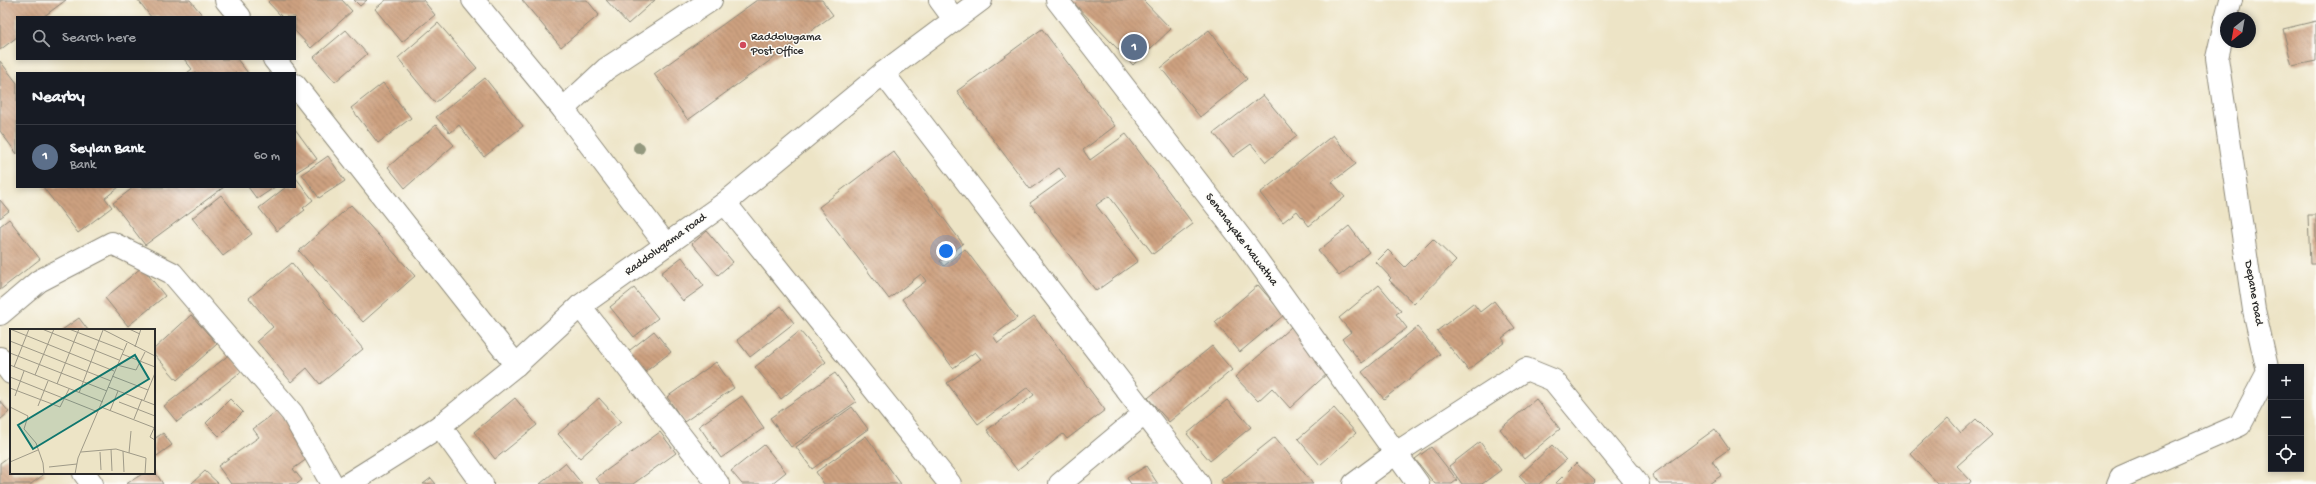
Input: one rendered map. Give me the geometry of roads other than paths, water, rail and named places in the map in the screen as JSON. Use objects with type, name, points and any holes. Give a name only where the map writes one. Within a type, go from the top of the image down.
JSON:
[{"type":"street","points":[[226,0],[239,16]]},
{"type":"street","points":[[473,0],[563,109],[666,245]]},
{"type":"street","points":[[563,109],[606,69],[711,0]]},
{"type":"street","points":[[940,0],[954,19]]},
{"type":"street","name":"Raddolugama road","points":[[348,484],[440,426],[516,365],[580,306],[725,203],[883,73],[981,0]]},
{"type":"street","name":"Senanayake Mawatha","points":[[1057,0],[1241,238],[1418,484]]},
{"type":"street","name":"Depane road","points":[[2228,12],[2231,0]]},
{"type":"street","name":"Depane road","points":[[2118,484],[2121,477],[2240,425],[2268,372],[2254,310],[2217,58],[2220,45]]},
{"type":"street","points":[[275,60],[284,72]]},
{"type":"street","points":[[883,73],[1199,484]]},
{"type":"street","points":[[296,86],[516,365]]},
{"type":"street","points":[[725,203],[950,484]]},
{"type":"street","points":[[0,314],[39,281],[112,243],[165,270],[172,274],[292,413],[332,484]]},
{"type":"street","points":[[580,306],[718,484]]},
{"type":"street","points":[[0,358],[10,372]]},
{"type":"street","points":[[1354,484],[1396,453],[1526,369],[1552,380],[1638,484]]},
{"type":"street","points":[[1060,484],[1145,413]]},
{"type":"street","points":[[440,426],[482,484]]},
{"type":"street","points":[[85,474],[92,484]]},
{"type":"place","name":"Raddolugama Post Office","points":[[743,45]]},
{"type":"place","name":"Seylan Bank","points":[[1134,47]]}]
